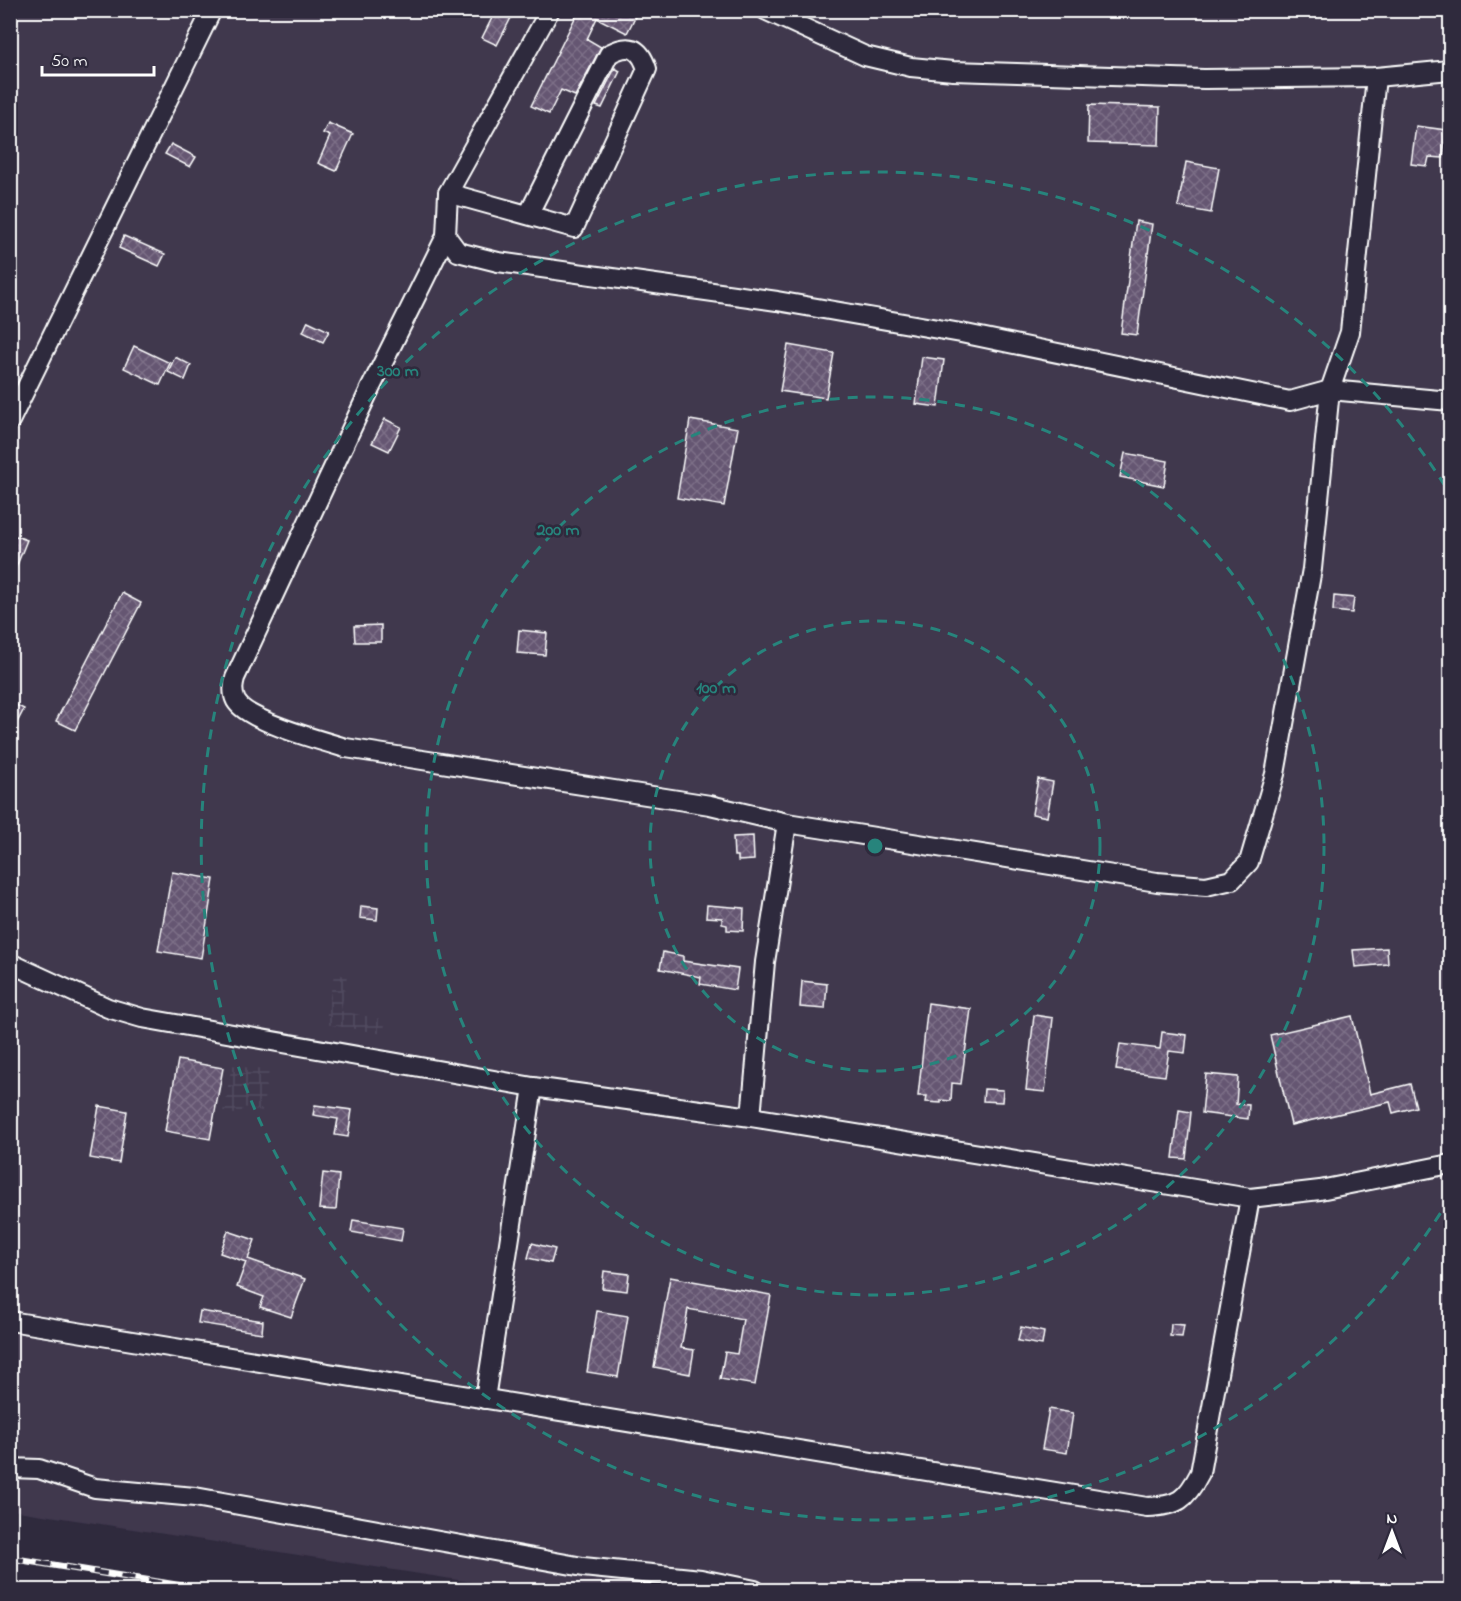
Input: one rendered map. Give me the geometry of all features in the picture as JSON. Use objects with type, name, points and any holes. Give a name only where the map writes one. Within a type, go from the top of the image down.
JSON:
[{"type":"street","points":[[10,421],[212,10]]},
{"type":"street","points":[[550,10],[448,193],[447,236],[370,389],[244,657],[235,678],[233,690],[236,702],[261,719],[299,734],[346,748],[710,805],[788,823],[1157,882],[1206,886],[1232,880],[1249,862],[1275,774],[1312,569],[1330,390],[1350,332],[1376,77]]},
{"type":"street","points":[[765,10],[865,56],[911,67],[1005,73],[1204,79],[1376,77],[1450,70]]},
{"type":"street","points":[[448,193],[574,228],[647,69],[643,57],[632,48],[621,47],[609,54],[528,215]]},
{"type":"street","points":[[447,236],[458,252],[498,262],[777,301],[961,333],[1290,401],[1330,390],[1450,401]]},
{"type":"street","points":[[751,1117],[765,962],[788,823]]},
{"type":"street","points":[[10,963],[108,1008],[142,1018],[533,1086],[751,1117],[1250,1198],[1320,1190],[1450,1164]]},
{"type":"street","points":[[485,1399],[533,1086]]},
{"type":"street","points":[[10,1321],[1147,1507],[1169,1507],[1190,1492],[1200,1473],[1250,1198]]},
{"type":"street","points":[[10,1468],[39,1469],[95,1488],[195,1497],[583,1567],[701,1579],[755,1590]]},
{"type":"shaded area","points":[[10,11],[1450,11],[1450,1590],[522,1590],[11,1510]]},
{"type":"shaded area","points":[[334,974],[347,976],[341,1011],[386,1020],[383,1034],[325,1024]]},
{"type":"shaded area","points":[[232,1065],[269,1071],[262,1111],[243,1107],[241,1115],[223,1112]]},
{"type":"building","points":[[496,10],[515,10],[497,45],[482,38]]},
{"type":"building","points":[[579,10],[626,10],[636,15],[627,33],[597,18],[587,39],[601,47],[575,96],[561,90],[549,114],[531,106]]},
{"type":"building","points":[[615,68],[620,71],[602,108],[596,106]]},
{"type":"building","points":[[1089,105],[1160,107],[1159,145],[1088,143]]},
{"type":"building","points":[[328,123],[353,134],[336,171],[318,163],[330,136],[323,133]]},
{"type":"building","points":[[1416,126],[1446,130],[1443,158],[1429,157],[1427,166],[1411,164]]},
{"type":"building","points":[[171,144],[196,157],[190,167],[165,154]]},
{"type":"building","points":[[1186,162],[1219,168],[1211,213],[1178,207]]},
{"type":"building","points":[[1136,221],[1152,224],[1137,335],[1121,333]]},
{"type":"building","points":[[124,236],[165,254],[159,266],[119,248]]},
{"type":"building","points":[[308,321],[329,331],[323,342],[303,332]]},
{"type":"building","points":[[788,345],[834,353],[826,398],[780,391]]},
{"type":"building","points":[[134,346],[170,363],[160,385],[124,368]]},
{"type":"building","points":[[175,357],[191,365],[185,380],[168,372]]},
{"type":"building","points":[[922,357],[944,360],[938,407],[916,404]]},
{"type":"building","points":[[385,419],[401,427],[389,451],[372,443]]},
{"type":"building","points":[[690,420],[738,428],[724,506],[677,498]]},
{"type":"building","points":[[1125,453],[1168,461],[1164,486],[1120,477]]},
{"type":"building","points":[[10,534],[27,540],[11,580],[10,580]]},
{"type":"building","points":[[122,593],[141,603],[75,730],[56,721]]},
{"type":"building","points":[[1334,596],[1354,598],[1352,613],[1333,611]]},
{"type":"building","points":[[381,625],[381,642],[355,642],[354,626]]},
{"type":"building","points":[[519,630],[547,633],[545,655],[517,653]]},
{"type":"building","points":[[10,702],[24,709],[10,736]]},
{"type":"building","points":[[1038,779],[1053,782],[1047,817],[1032,814]]},
{"type":"building","points":[[753,836],[754,860],[738,861],[738,856],[734,856],[733,837]]},
{"type":"building","points":[[172,872],[214,879],[201,958],[158,951]]},
{"type":"building","points":[[707,905],[744,908],[743,931],[727,930],[727,925],[722,924],[722,918],[706,917]]},
{"type":"building","points":[[361,906],[378,908],[377,920],[360,918]]},
{"type":"building","points":[[1387,948],[1388,964],[1355,967],[1353,950]]},
{"type":"building","points":[[663,952],[683,956],[683,961],[738,969],[735,990],[700,984],[701,977],[660,969]]},
{"type":"building","points":[[802,981],[827,984],[825,1009],[800,1007]]},
{"type":"building","points":[[928,1003],[971,1009],[961,1084],[952,1083],[951,1101],[941,1100],[941,1103],[926,1102],[927,1096],[918,1096]]},
{"type":"building","points":[[1034,1015],[1053,1018],[1045,1092],[1026,1090]]},
{"type":"building","points":[[1352,1016],[1370,1094],[1410,1084],[1416,1107],[1393,1113],[1390,1102],[1291,1125],[1270,1035]]},
{"type":"building","points":[[1162,1032],[1187,1035],[1185,1053],[1169,1051],[1165,1076],[1116,1070],[1120,1044],[1160,1049]]},
{"type":"building","points":[[178,1060],[223,1068],[210,1139],[165,1131]]},
{"type":"building","points":[[1206,1074],[1238,1077],[1236,1104],[1249,1105],[1248,1119],[1202,1113]]},
{"type":"building","points":[[984,1089],[1003,1090],[1002,1102],[983,1101]]},
{"type":"building","points":[[315,1105],[352,1110],[348,1137],[335,1135],[338,1119],[313,1115]]},
{"type":"building","points":[[99,1106],[127,1111],[119,1163],[90,1158]]},
{"type":"building","points":[[1179,1110],[1191,1112],[1186,1159],[1173,1158]]},
{"type":"building","points":[[323,1173],[339,1175],[336,1210],[319,1209]]},
{"type":"building","points":[[353,1220],[403,1228],[401,1241],[351,1232]]},
{"type":"building","points":[[228,1231],[255,1240],[248,1259],[305,1279],[291,1317],[260,1307],[264,1297],[237,1287],[246,1262],[220,1253]]},
{"type":"building","points":[[532,1243],[555,1249],[551,1263],[528,1258]]},
{"type":"building","points":[[604,1271],[629,1274],[627,1291],[602,1288]]},
{"type":"building","points":[[670,1277],[771,1295],[755,1385],[720,1379],[725,1352],[737,1354],[743,1319],[688,1309],[681,1348],[694,1350],[690,1374],[654,1367]]},
{"type":"building","points":[[200,1311],[263,1321],[262,1333],[198,1323]]},
{"type":"building","points":[[597,1311],[628,1316],[618,1377],[587,1372]]},
{"type":"building","points":[[1171,1324],[1184,1325],[1182,1337],[1170,1336]]},
{"type":"building","points":[[1021,1327],[1044,1332],[1042,1345],[1018,1341]]},
{"type":"building","points":[[1049,1409],[1073,1413],[1067,1453],[1042,1449]]},
{"type":"railway","points":[[10,1558],[207,1590]]}]
